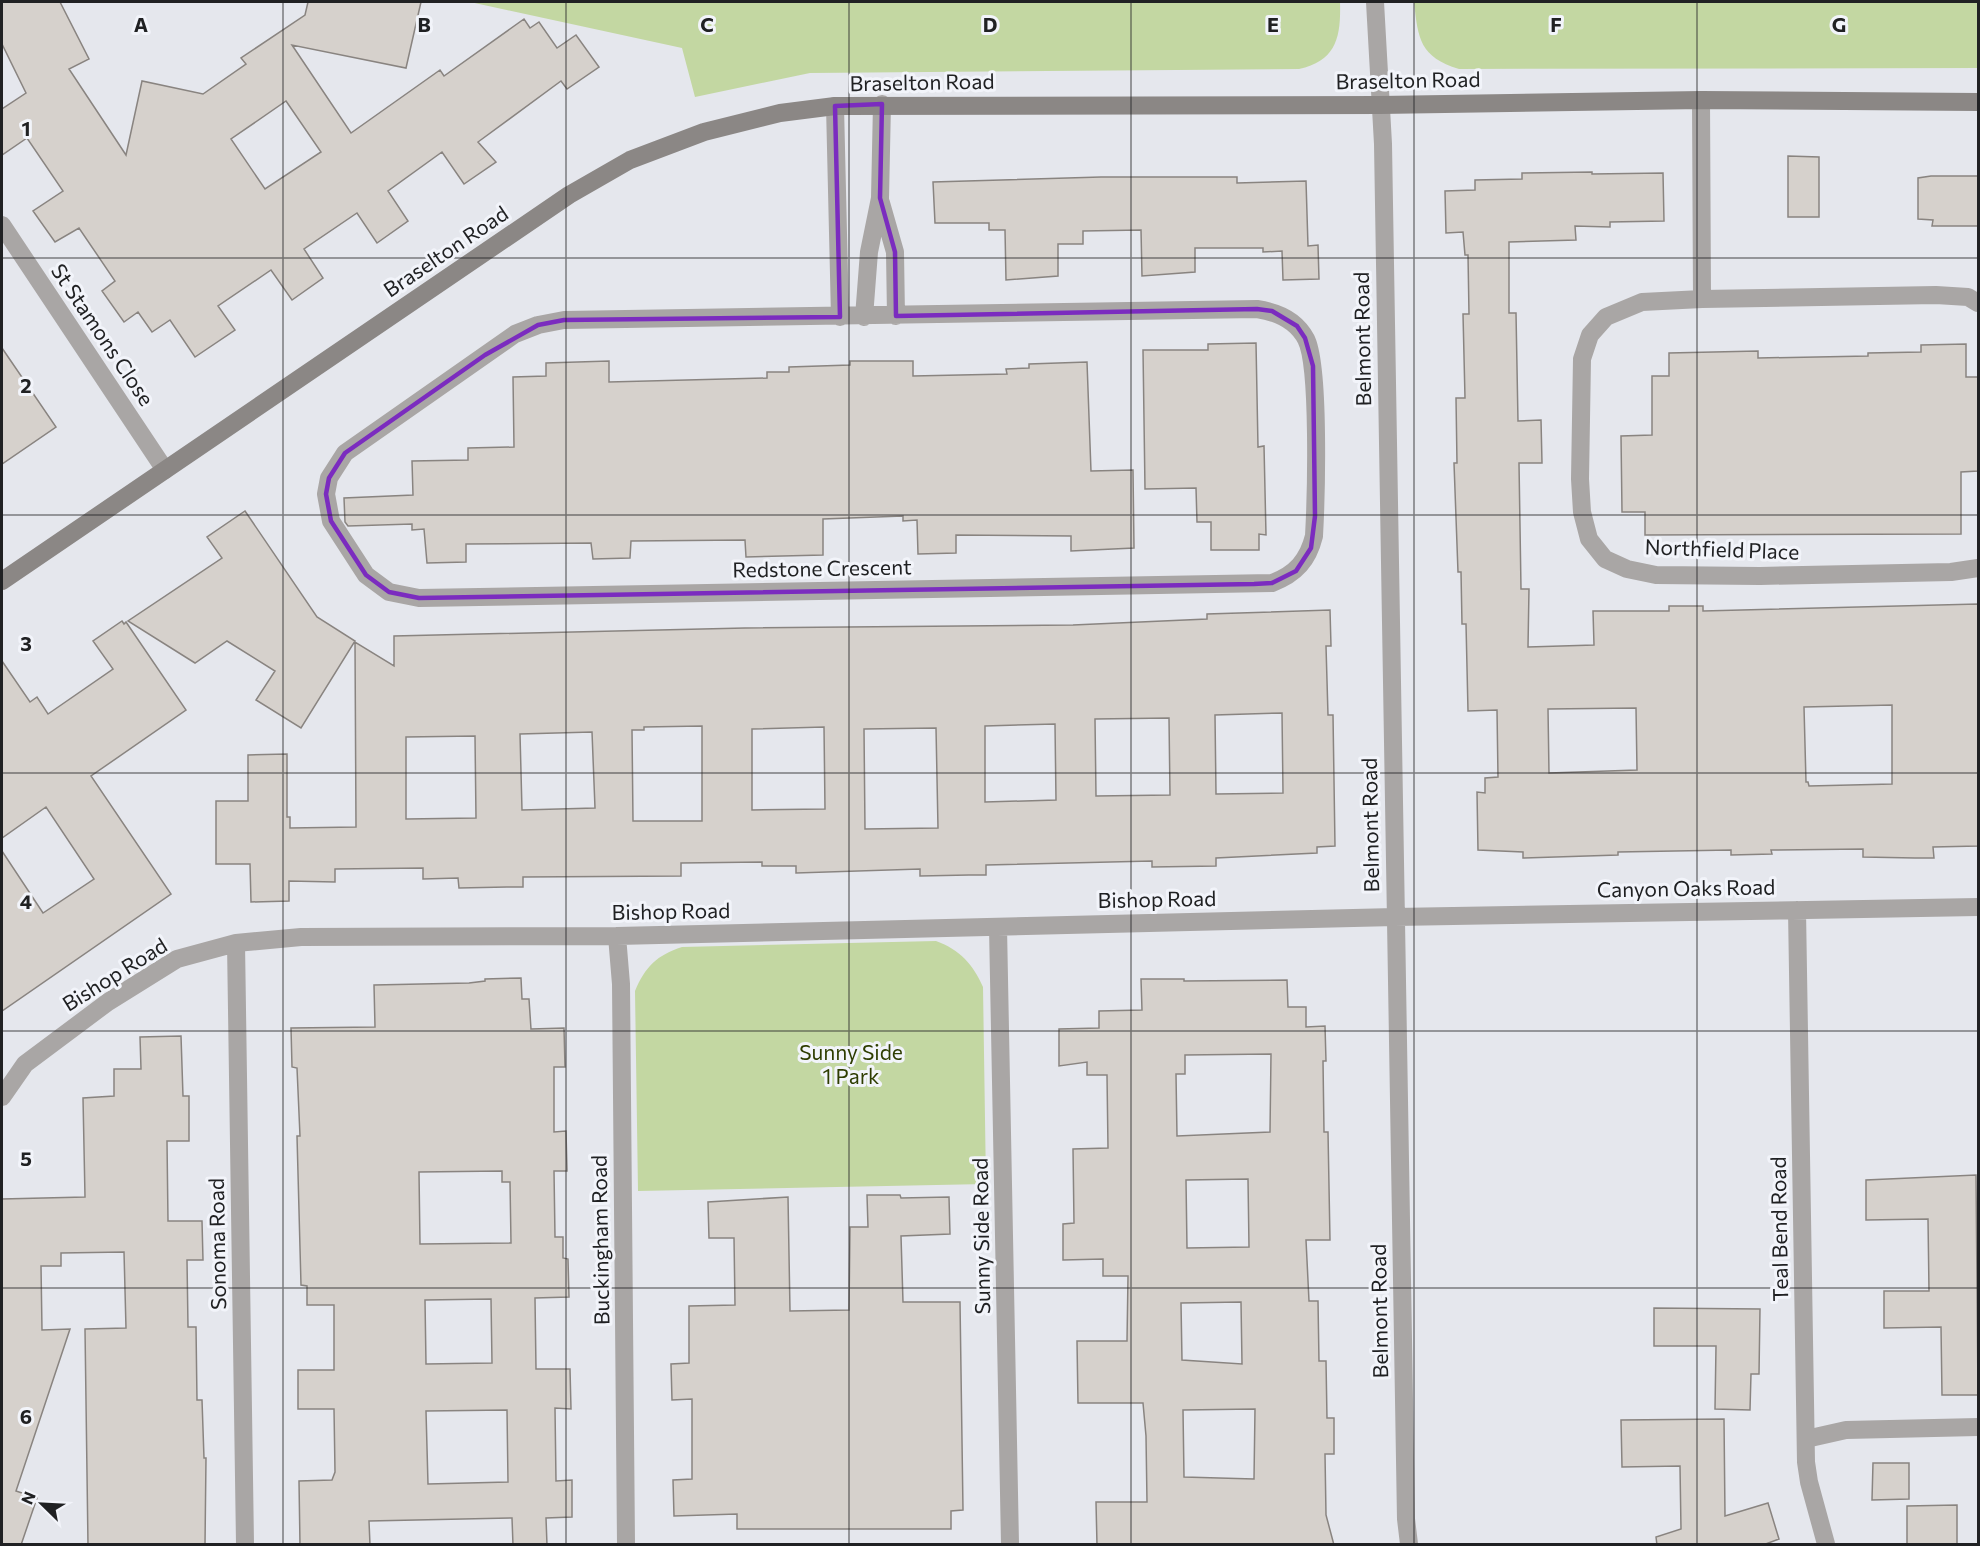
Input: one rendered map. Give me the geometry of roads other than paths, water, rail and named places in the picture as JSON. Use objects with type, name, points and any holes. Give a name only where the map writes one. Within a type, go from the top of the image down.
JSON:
[{"type":"street","name":"Belmont Road","points":[[1375,2],[1383,144],[1406,1519],[1409,1545]]},
{"type":"street","name":"Braselton Road","points":[[2,581],[598,177],[630,160],[704,132],[780,113],[836,106],[882,104],[1380,105],[1701,100],[1978,102]]},
{"type":"street","points":[[1701,100],[1702,299]]},
{"type":"street","points":[[864,317],[869,252],[880,198],[882,104]]},
{"type":"street","points":[[836,106],[840,317]]},
{"type":"street","points":[[880,198],[895,252],[896,316]]},
{"type":"street","name":"St Stamons Close","points":[[2,225],[165,470]]},
{"type":"street","name":"Northfield Place","points":[[1978,303],[1968,297],[1936,294],[1702,299],[1642,302],[1606,317],[1590,335],[1582,359],[1580,490],[1582,512],[1589,538],[1605,559],[1627,569],[1656,575],[1819,575],[1951,572],[1978,568]]},
{"type":"street","name":"Redstone Crescent","points":[[1257,309],[1272,311],[1286,318],[1305,338],[1313,366],[1315,516],[1314,536],[1305,560],[1284,579],[1254,584],[419,598],[389,592],[377,585],[366,575],[331,521],[326,494],[329,478],[345,453],[523,331],[564,320],[840,317],[1257,309]]},
{"type":"street","name":"Canyon Oaks Road","points":[[1395,917],[1978,907]]},
{"type":"street","name":"Teal Bend Road","points":[[1797,910],[1806,1439],[1809,1482],[1826,1545]]},
{"type":"street","name":"Bishop Road","points":[[2,1097],[25,1064],[108,1002],[177,959],[236,943],[301,937],[617,936],[1395,917]]},
{"type":"street","name":"Sunny Side Road","points":[[998,927],[1010,1545]]},
{"type":"street","name":"Buckingham Road","points":[[617,936],[621,984],[626,1545]]},
{"type":"street","name":"Sonoma Road","points":[[236,943],[245,1545]]},
{"type":"street","points":[[1806,1439],[1846,1430],[1978,1427]]},
{"type":"park label","name":"Sunny Side 1 Park","points":[[851,1065]]}]
